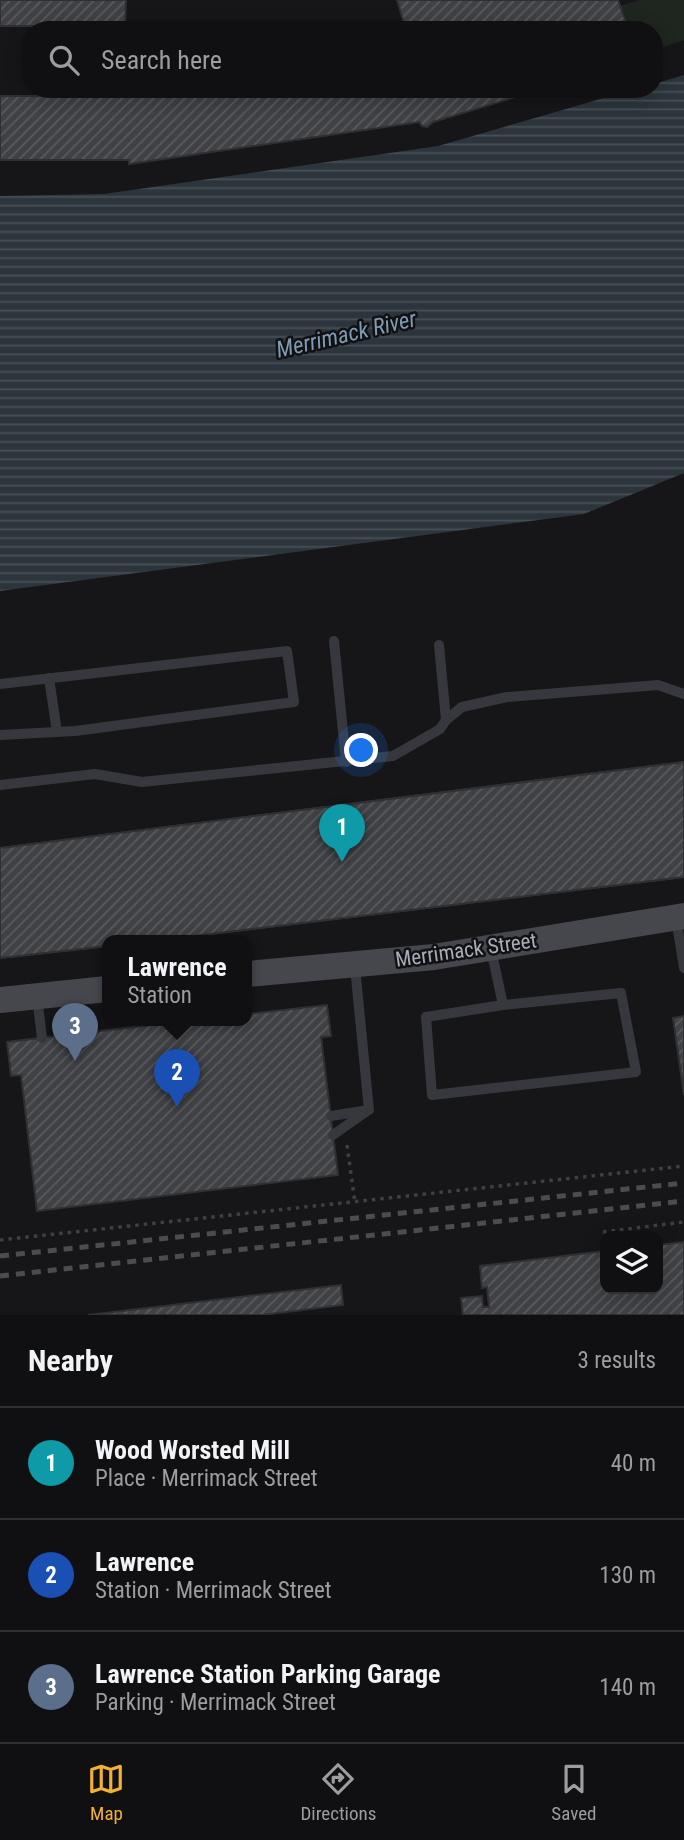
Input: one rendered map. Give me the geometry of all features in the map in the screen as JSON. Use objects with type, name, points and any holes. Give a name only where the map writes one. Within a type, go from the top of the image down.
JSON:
[{"type":"main road","name":"Merrimack Street","points":[[252,973],[434,957],[680,917]]},
{"type":"main road","points":[[0,1000],[102,990]]},
{"type":"lane","points":[[334,641],[346,762]]},
{"type":"lane","points":[[439,645],[446,720]]},
{"type":"lane","points":[[0,684],[288,651],[294,702],[57,732],[0,735]]},
{"type":"lane","points":[[49,678],[57,732]]},
{"type":"lane","points":[[0,785],[95,774],[142,782],[393,757],[440,729],[446,720],[462,707],[507,697],[658,685],[684,694]]},
{"type":"lane","points":[[680,917],[684,968]]},
{"type":"lane","points":[[491,949],[503,1005]]},
{"type":"lane","points":[[355,963],[369,1110]]},
{"type":"lane","points":[[621,993],[636,1072],[432,1095],[425,1017],[503,1005],[621,993]]},
{"type":"lane","points":[[37,996],[42,1038]]},
{"type":"lane","points":[[331,1116],[369,1110]]},
{"type":"lane","points":[[333,1135],[369,1110]]},
{"type":"path","points":[[347,1144],[355,1203]]},
{"type":"path","points":[[0,1240],[684,1166]]},
{"type":"path","points":[[611,1231],[684,1222]]},
{"type":"shaded area","points":[[639,0],[684,0],[684,40],[663,47],[663,21],[625,21],[620,6]]},
{"type":"water","name":"Merrimack River","points":[[684,75],[684,473],[584,514],[0,591],[0,196],[104,194],[438,146],[604,98],[663,98],[663,81]]},
{"type":"building","points":[[0,0],[126,0],[125,21],[21,21],[21,26],[0,26]]},
{"type":"building","points":[[397,0],[618,0],[626,21],[403,21]]},
{"type":"building","points":[[0,96],[512,98],[433,122],[427,127],[419,122],[129,164],[129,160],[0,160]]},
{"type":"building","points":[[684,762],[684,877],[202,935],[102,935],[102,947],[0,958],[0,848]]},
{"type":"building","points":[[684,762],[684,877],[202,935],[102,935],[102,947],[0,958],[0,848]]},
{"type":"building","points":[[327,1005],[331,1036],[321,1037],[338,1175],[37,1211],[21,1075],[11,1076],[7,1042],[143,1026],[252,1026],[252,1013]]},
{"type":"building","points":[[684,1016],[684,1095],[673,1018]]},
{"type":"building","points":[[684,1242],[684,1315],[463,1315],[461,1298],[482,1296],[483,1307],[489,1307],[487,1287],[482,1288],[480,1266],[600,1252],[600,1294],[663,1294],[663,1244]]},
{"type":"building","points":[[341,1285],[343,1305],[262,1315],[88,1315]]},
{"type":"railway","points":[[0,1256],[684,1183]]},
{"type":"railway","points":[[0,1276],[684,1201]]},
{"type":"place","name":"Wood Worsted Mill","points":[[342,862]]},
{"type":"place","name":"Lawrence Station Parking Garage","points":[[75,1061]]},
{"type":"place","name":"Lawrence","points":[[177,1107]]}]
